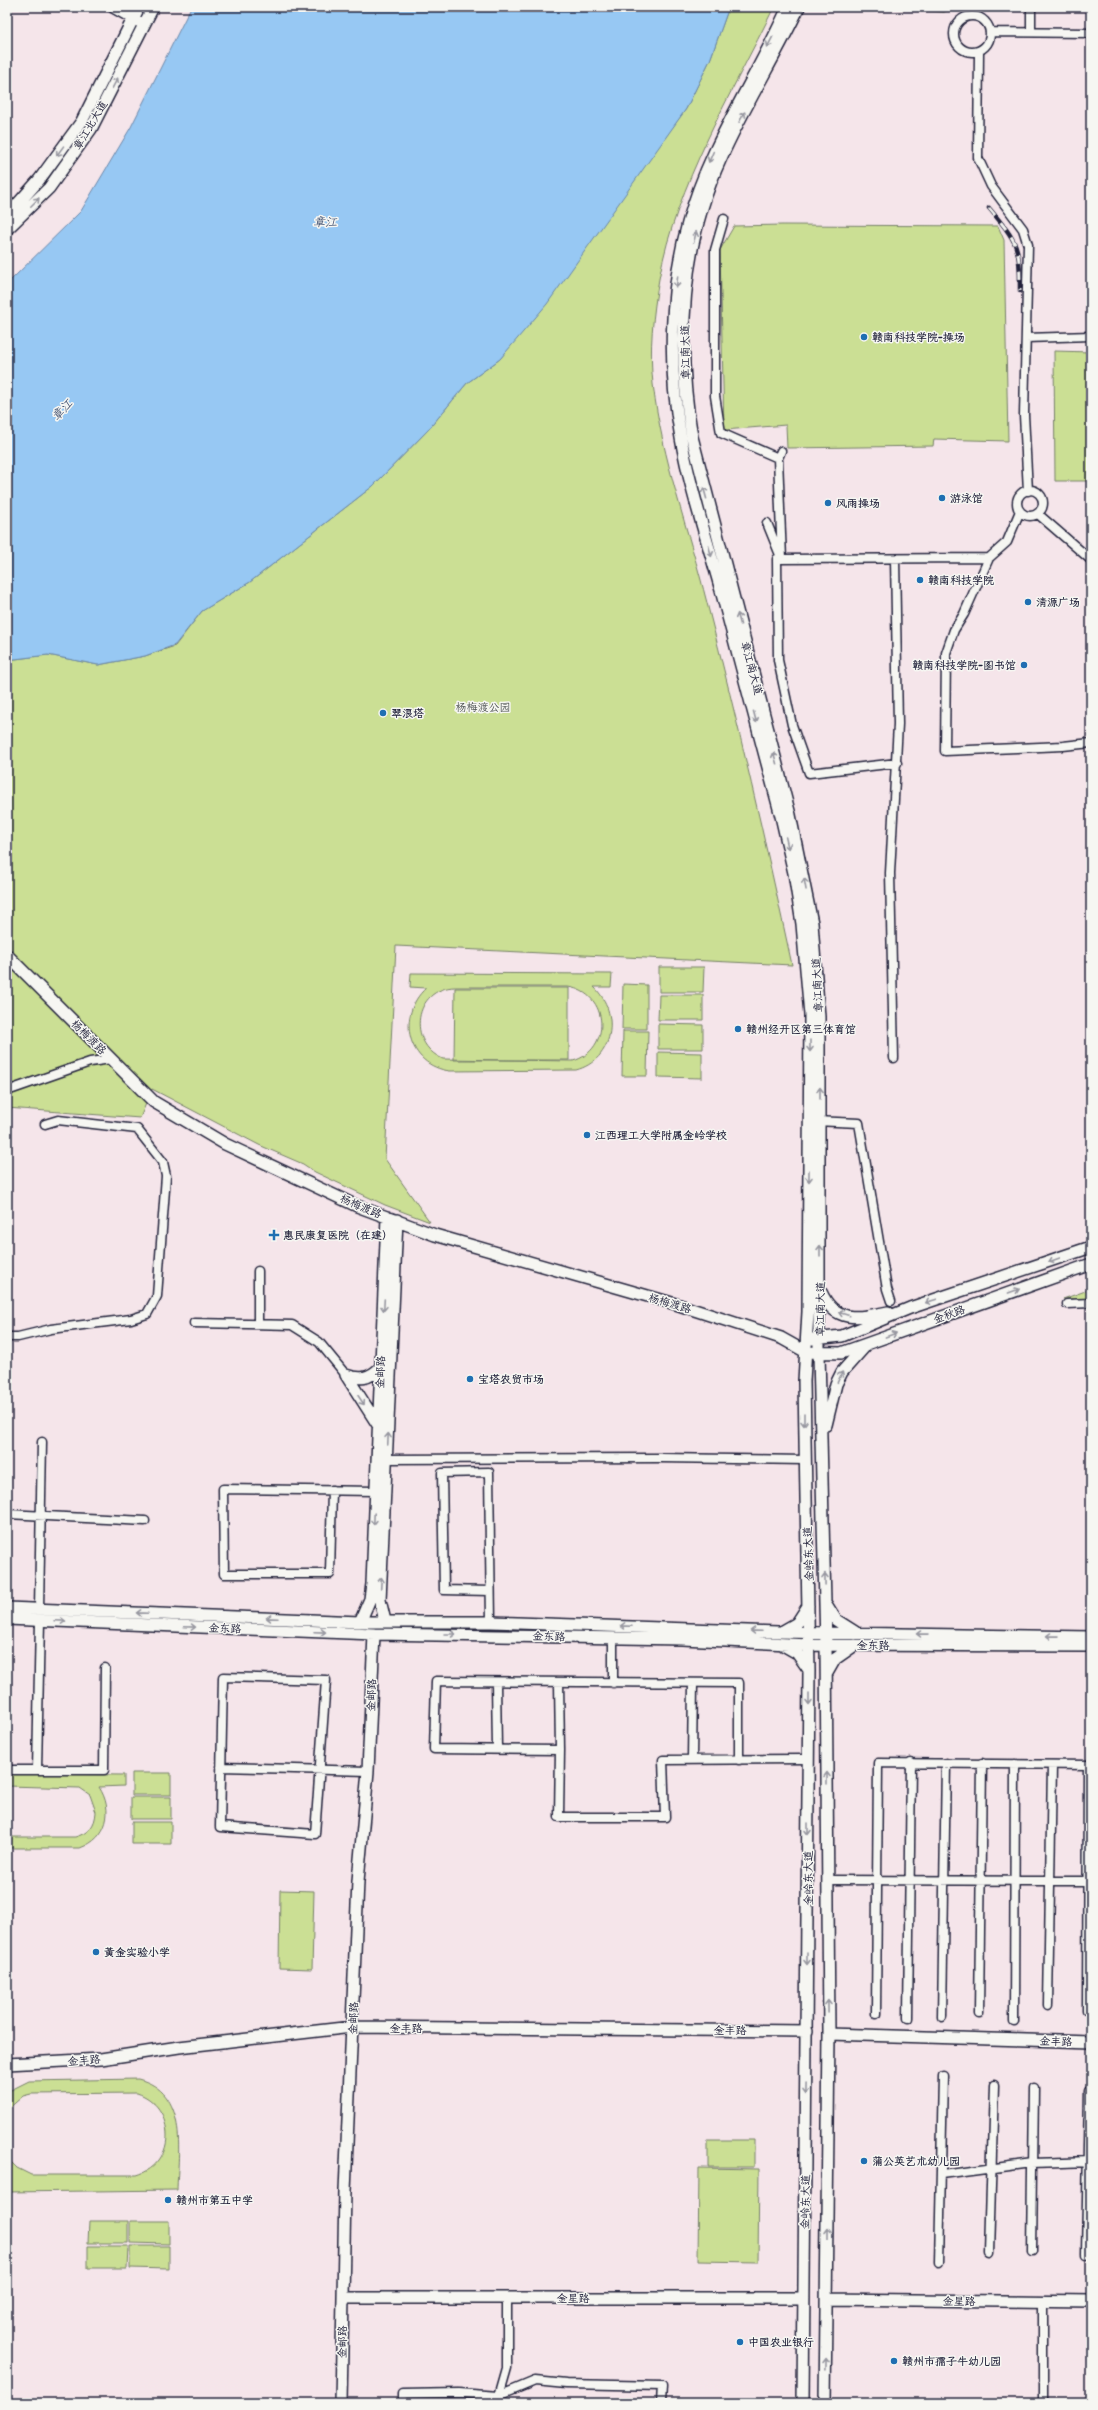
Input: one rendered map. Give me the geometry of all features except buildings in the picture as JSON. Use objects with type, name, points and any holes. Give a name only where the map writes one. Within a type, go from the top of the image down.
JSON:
[{"type":"street","points":[[113,7],[145,25]]},
{"type":"street","name":"章江北大道","points":[[7,216],[40,180],[82,121],[139,7]]},
{"type":"street","name":"章江北大道","points":[[7,229],[49,188],[91,129],[154,7]]},
{"type":"street","name":"章江南大道","points":[[683,416],[673,380],[673,334],[678,276],[687,224],[718,141],[748,87],[788,7]]},
{"type":"street","name":"章江南大道","points":[[799,7],[720,159],[697,228],[687,278],[684,308],[683,416],[686,461],[781,816],[807,923],[820,1290],[819,1354]]},
{"type":"street","points":[[1031,7],[1031,32]]},
{"type":"street","points":[[976,16],[986,22],[990,32],[989,41],[979,51],[969,52],[957,44],[955,35],[958,24],[966,17],[976,16]]},
{"type":"street","points":[[990,32],[1091,33]]},
{"type":"street","points":[[979,51],[978,158],[991,186],[1023,229],[1028,245],[1024,416],[1028,491]]},
{"type":"street","points":[[724,219],[715,250],[715,396],[721,432],[780,454],[782,559]]},
{"type":"street","points":[[1026,338],[1091,336]]},
{"type":"street","points":[[1028,491],[1036,492],[1042,498],[1042,507],[1038,514],[1026,516],[1020,511],[1017,504],[1019,497],[1028,491]]},
{"type":"street","points":[[1020,511],[1007,542],[989,558],[964,614],[954,630],[946,654],[945,751],[1063,746],[1091,743]]},
{"type":"street","points":[[1038,514],[1091,560]]},
{"type":"street","points":[[767,523],[782,559]]},
{"type":"street","points":[[897,763],[809,773],[792,725],[778,660],[777,559],[989,558]]},
{"type":"street","points":[[894,1058],[890,873],[897,763],[895,559]]},
{"type":"street","name":"杨梅渡路","points":[[7,955],[154,1102],[225,1144],[357,1206],[435,1235],[679,1305],[781,1338],[806,1352]]},
{"type":"street","points":[[7,1091],[90,1062],[111,1059]]},
{"type":"street","points":[[7,1338],[18,1337],[51,1328],[131,1320],[147,1314],[157,1296],[166,1176],[163,1162],[137,1129],[65,1120],[45,1124]]},
{"type":"street","points":[[815,1121],[859,1123],[886,1290],[891,1301]]},
{"type":"street","name":"章江南大道","points":[[806,1352],[815,1121]]},
{"type":"street","name":"金邮路","points":[[360,1622],[370,1599],[376,1491],[382,1459],[378,1425],[380,1368],[392,1219]]},
{"type":"street","name":"金邮路","points":[[385,1621],[380,1600],[382,1459],[392,1219]]},
{"type":"street","name":"金秋路","points":[[806,1339],[820,1340],[842,1336],[910,1308],[1091,1247]]},
{"type":"street","name":"金秋路","points":[[806,1352],[819,1354],[841,1352],[867,1344],[1091,1264]]},
{"type":"street","points":[[258,1271],[258,1323]]},
{"type":"street","points":[[820,1290],[826,1304],[845,1316],[860,1317],[910,1308]]},
{"type":"street","points":[[1067,1304],[1091,1303]]},
{"type":"street","points":[[194,1323],[258,1323],[292,1325],[298,1328],[319,1342],[346,1375],[378,1425]]},
{"type":"street","name":"杨梅渡路","points":[[781,1338],[806,1339]]},
{"type":"street","points":[[822,1441],[839,1378],[846,1367],[867,1344]]},
{"type":"street","name":"金岭东大道","points":[[803,2403],[809,1759],[809,1597],[804,1460],[806,1352]]},
{"type":"street","name":"金岭东大道","points":[[819,1354],[826,1632],[829,2034],[828,2299],[825,2403]]},
{"type":"street","points":[[346,1375],[362,1378],[374,1374],[380,1368]]},
{"type":"street","points":[[40,1609],[42,1442]]},
{"type":"street","points":[[382,1459],[661,1458],[804,1460]]},
{"type":"street","points":[[490,1591],[444,1590],[442,1473],[489,1472],[491,1622]]},
{"type":"street","points":[[332,1490],[330,1574],[224,1574],[223,1489],[332,1490],[376,1491]]},
{"type":"street","points":[[7,1514],[145,1521]]},
{"type":"street","points":[[781,1632],[792,1627],[802,1617],[809,1597]]},
{"type":"street","points":[[825,1602],[836,1620],[857,1633]]},
{"type":"street","name":"金东路","points":[[7,1608],[360,1622],[491,1622],[781,1632],[1091,1637]]},
{"type":"street","name":"金东路","points":[[7,1620],[40,1620],[374,1634],[612,1638],[809,1645],[1091,1646]]},
{"type":"street","points":[[37,1770],[40,1620]]},
{"type":"street","name":"金邮路","points":[[341,2403],[343,2298],[358,1881],[368,1771],[374,1634]]},
{"type":"street","points":[[612,1638],[613,1683]]},
{"type":"street","points":[[781,1644],[797,1653],[809,1671]]},
{"type":"street","points":[[826,1673],[835,1659],[855,1645]]},
{"type":"street","points":[[7,1770],[104,1770],[105,1668]]},
{"type":"street","points":[[223,1677],[326,1680],[321,1770],[316,1834],[220,1827],[223,1677]]},
{"type":"street","points":[[560,1750],[434,1749],[436,1681],[739,1683],[739,1760]]},
{"type":"street","points":[[496,1682],[497,1749]]},
{"type":"street","points":[[560,1682],[560,1817],[665,1817],[663,1760],[809,1759]]},
{"type":"street","points":[[692,1760],[693,1683]]},
{"type":"street","points":[[908,2018],[911,1881],[911,1762]]},
{"type":"street","points":[[876,2014],[878,1763],[911,1762],[1089,1765],[1087,2010]]},
{"type":"street","points":[[942,2017],[946,1881],[946,1763]]},
{"type":"street","points":[[979,2013],[982,1881],[982,1763]]},
{"type":"street","points":[[1014,2022],[1016,1881],[1015,1764]]},
{"type":"street","points":[[1048,2005],[1052,1764]]},
{"type":"street","points":[[221,1767],[368,1771]]},
{"type":"street","points":[[827,1880],[1088,1881]]},
{"type":"street","name":"金丰路","points":[[7,2064],[101,2059],[179,2047],[352,2027],[807,2031]]},
{"type":"street","name":"金丰路","points":[[829,2034],[1091,2042]]},
{"type":"street","points":[[939,2262],[943,2076]]},
{"type":"street","points":[[989,2253],[994,2085]]},
{"type":"street","points":[[1032,2252],[1034,2089]]},
{"type":"street","points":[[1086,2254],[1089,2161],[1089,2092]]},
{"type":"street","points":[[942,2176],[1033,2163],[1089,2161]]},
{"type":"street","name":"金星路","points":[[343,2298],[804,2298]]},
{"type":"street","points":[[499,2399],[507,2368],[507,2298]]},
{"type":"street","name":"金星路","points":[[828,2299],[1091,2302]]},
{"type":"street","points":[[1043,2302],[1043,2403]]},
{"type":"street","points":[[403,2403],[403,2394],[459,2393],[499,2399],[536,2381],[566,2384],[662,2386],[661,2403]]},
{"type":"green space","name":"杨梅渡公园","points":[[729,7],[774,7],[707,140],[678,209],[667,244],[659,279],[653,318],[651,358],[657,412],[669,467],[700,576],[730,693],[792,965],[396,946],[385,1159],[430,1222],[385,1205],[315,1172],[303,1164],[259,1145],[152,1089],[140,1118],[7,1108],[7,660],[48,655],[98,665],[145,656],[175,646],[202,611],[250,582],[373,486],[428,430],[467,383],[500,359],[686,109],[710,60]]},
{"type":"green space","points":[[872,7],[955,7],[944,12]]},
{"type":"green space","name":"赣南科技学院-操场","points":[[734,226],[998,226],[1004,240],[1008,441],[934,439],[933,446],[787,448],[786,425],[724,430],[720,250]]},
{"type":"green space","points":[[1054,351],[1091,352],[1091,481],[1055,481]]},
{"type":"green space","points":[[659,967],[704,967],[703,992],[659,992]]},
{"type":"green space","points":[[411,973],[612,974],[611,987],[594,987],[603,998],[608,1010],[610,1022],[606,1046],[599,1056],[589,1065],[576,1070],[450,1071],[435,1067],[424,1060],[416,1050],[411,1038],[409,1025],[411,1012],[417,999],[426,988],[410,987]],"holes":[[[455,987],[568,987],[582,991],[592,1000],[598,1010],[601,1022],[600,1034],[595,1046],[586,1055],[573,1061],[443,1059],[431,1051],[424,1041],[420,1029],[420,1017],[423,1006],[431,996],[441,990]]]},
{"type":"green space","points":[[623,984],[647,985],[647,1029],[622,1029]]},
{"type":"green space","points":[[455,988],[569,988],[569,1060],[454,1060]]},
{"type":"green space","points":[[659,995],[703,995],[703,1020],[658,1020]]},
{"type":"green space","points":[[658,1024],[703,1025],[703,1049],[658,1049]]},
{"type":"green space","points":[[623,1031],[648,1031],[647,1076],[622,1076]]},
{"type":"green space","points":[[658,1052],[702,1053],[702,1078],[658,1077]]},
{"type":"green space","points":[[1091,1289],[1091,1299],[1063,1299]]},
{"type":"green space","points":[[132,1773],[171,1773],[171,1795],[132,1795]]},
{"type":"green space","points":[[7,1774],[124,1775],[124,1786],[99,1787],[104,1796],[106,1805],[106,1822],[97,1837],[80,1848],[7,1848],[7,1837],[75,1837],[80,1835],[88,1831],[93,1825],[96,1812],[90,1795],[80,1788],[7,1786]]},
{"type":"green space","points":[[131,1797],[171,1797],[171,1819],[131,1819]]},
{"type":"green space","points":[[132,1822],[171,1822],[171,1844],[132,1844]]},
{"type":"green space","points":[[280,1890],[314,1891],[312,1969],[279,1968]]},
{"type":"green space","points":[[138,2079],[154,2086],[166,2096],[173,2109],[179,2141],[177,2190],[7,2192],[7,2158],[17,2168],[31,2175],[137,2175],[150,2169],[160,2159],[165,2147],[167,2134],[165,2121],[159,2110],[150,2100],[137,2093],[31,2094],[23,2096],[7,2110],[7,2092],[29,2081]]},
{"type":"green space","points":[[708,2140],[754,2140],[754,2167],[708,2167]]},
{"type":"green space","points":[[699,2168],[759,2169],[758,2262],[698,2261]]},
{"type":"green space","points":[[89,2221],[128,2221],[128,2243],[88,2243]]},
{"type":"green space","points":[[130,2221],[169,2221],[169,2244],[130,2243]]},
{"type":"green space","points":[[88,2246],[128,2246],[127,2268],[88,2268]]},
{"type":"green space","points":[[130,2246],[169,2246],[169,2269],[130,2268]]},
{"type":"water","name":"章江","points":[[191,7],[729,7],[710,60],[686,109],[547,304],[500,359],[467,383],[428,430],[373,486],[250,582],[202,611],[175,645],[145,656],[98,665],[48,655],[7,660],[7,284],[81,211],[131,127]]},
{"type":"railway","points":[[989,208],[1006,229],[1015,245],[1018,254],[1020,291]]},
{"type":"place","name":"赣南科技学院-操场","points":[[864,337]]},
{"type":"place","name":"游泳馆","points":[[942,498]]},
{"type":"place","name":"风雨操场","points":[[828,503]]},
{"type":"place","name":"赣南科技学院","points":[[920,580]]},
{"type":"place","name":"清源广场","points":[[1028,602]]},
{"type":"place","name":"赣南科技学院-图书馆","points":[[1024,665]]},
{"type":"place","name":"翠浪塔","points":[[383,713]]},
{"type":"place","name":"赣州经开区第三体育馆","points":[[738,1029]]},
{"type":"place","name":"江西理工大学附属金岭学校","points":[[587,1135]]},
{"type":"place","name":"惠民康复医院（在建）","points":[[274,1235]]},
{"type":"place","name":"宝塔农贸市场","points":[[470,1379]]},
{"type":"place","name":"黄金实验小学","points":[[96,1952]]},
{"type":"place","name":"蒲公英艺术幼儿园","points":[[864,2161]]},
{"type":"place","name":"赣州市第五中学","points":[[168,2200]]},
{"type":"place","name":"中国农业银行","points":[[740,2342]]},
{"type":"place","name":"赣州市孺子牛幼儿园","points":[[894,2361]]}]
